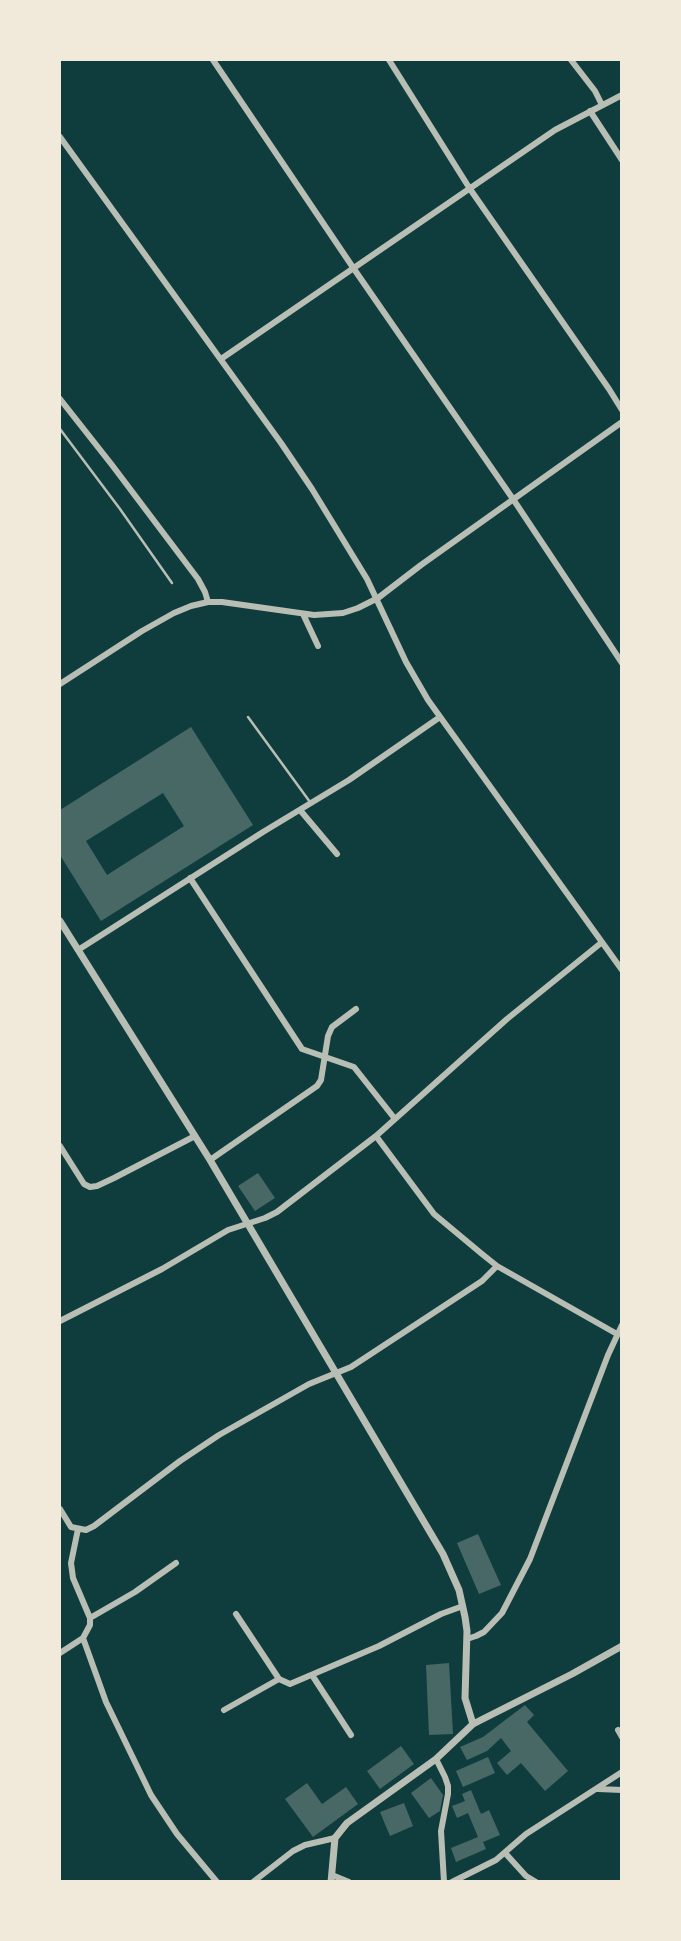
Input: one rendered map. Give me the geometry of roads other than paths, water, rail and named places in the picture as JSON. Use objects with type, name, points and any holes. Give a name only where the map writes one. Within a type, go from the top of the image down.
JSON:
[{"type":"street","points":[[213,60],[513,499],[621,663]]},
{"type":"street","points":[[389,60],[470,189],[621,410]]},
{"type":"street","points":[[571,60],[595,91],[602,105]]},
{"type":"street","points":[[220,359],[555,130],[621,94]]},
{"type":"street","points":[[590,111],[621,160]]},
{"type":"street","points":[[60,137],[312,489],[377,598],[406,662],[440,717],[621,970]]},
{"type":"street","points":[[60,399],[198,579],[208,603]]},
{"type":"street","points":[[60,684],[174,613],[191,606],[222,602],[323,615],[343,613],[377,598],[621,422]]},
{"type":"street","points":[[303,614],[318,646]]},
{"type":"street","points":[[78,950],[349,780],[440,717]]},
{"type":"street","points":[[300,810],[337,854]]},
{"type":"street","points":[[190,878],[302,1049],[355,1067],[395,1119]]},
{"type":"street","points":[[60,921],[210,1160],[443,1554],[463,1606],[467,1639],[465,1698],[473,1724]]},
{"type":"street","points":[[60,1321],[162,1269],[228,1230],[276,1212],[376,1136],[507,1018],[601,943]]},
{"type":"street","points":[[210,1160],[317,1086],[321,1080],[331,1027],[356,1009]]},
{"type":"street","points":[[60,1146],[84,1184],[90,1187],[114,1178],[195,1136]]},
{"type":"street","points":[[376,1136],[434,1214],[497,1266],[617,1334]]},
{"type":"street","points":[[60,1509],[71,1527],[86,1530],[94,1526],[219,1435],[309,1384],[364,1359],[482,1280],[497,1266]]},
{"type":"street","points":[[467,1639],[484,1632],[502,1613],[530,1559],[621,1325]]},
{"type":"street","points":[[60,1653],[83,1639],[90,1625],[90,1618],[73,1578],[71,1563],[78,1529]]},
{"type":"street","points":[[90,1618],[135,1592],[176,1563]]},
{"type":"street","points":[[236,1614],[279,1679],[289,1684],[463,1606]]},
{"type":"street","points":[[83,1639],[106,1702],[151,1795],[177,1834],[217,1881]]},
{"type":"street","points":[[349,1881],[331,1878],[335,1838],[347,1823],[436,1759],[473,1724],[621,1646]]},
{"type":"street","points":[[312,1675],[351,1735]]},
{"type":"street","points":[[224,1710],[279,1679]]},
{"type":"street","points":[[618,1730],[621,1737]]},
{"type":"street","points":[[436,1759],[448,1786],[441,1830],[444,1881]]},
{"type":"street","points":[[452,1881],[506,1854],[526,1834],[621,1772]]},
{"type":"street","points":[[596,1789],[621,1790]]},
{"type":"street","points":[[253,1881],[293,1851],[305,1845],[335,1838]]},
{"type":"street","points":[[506,1854],[526,1876],[536,1881]]},
{"type":"lane","points":[[60,429],[172,583]]},
{"type":"lane","points":[[248,717],[311,804]]}]
